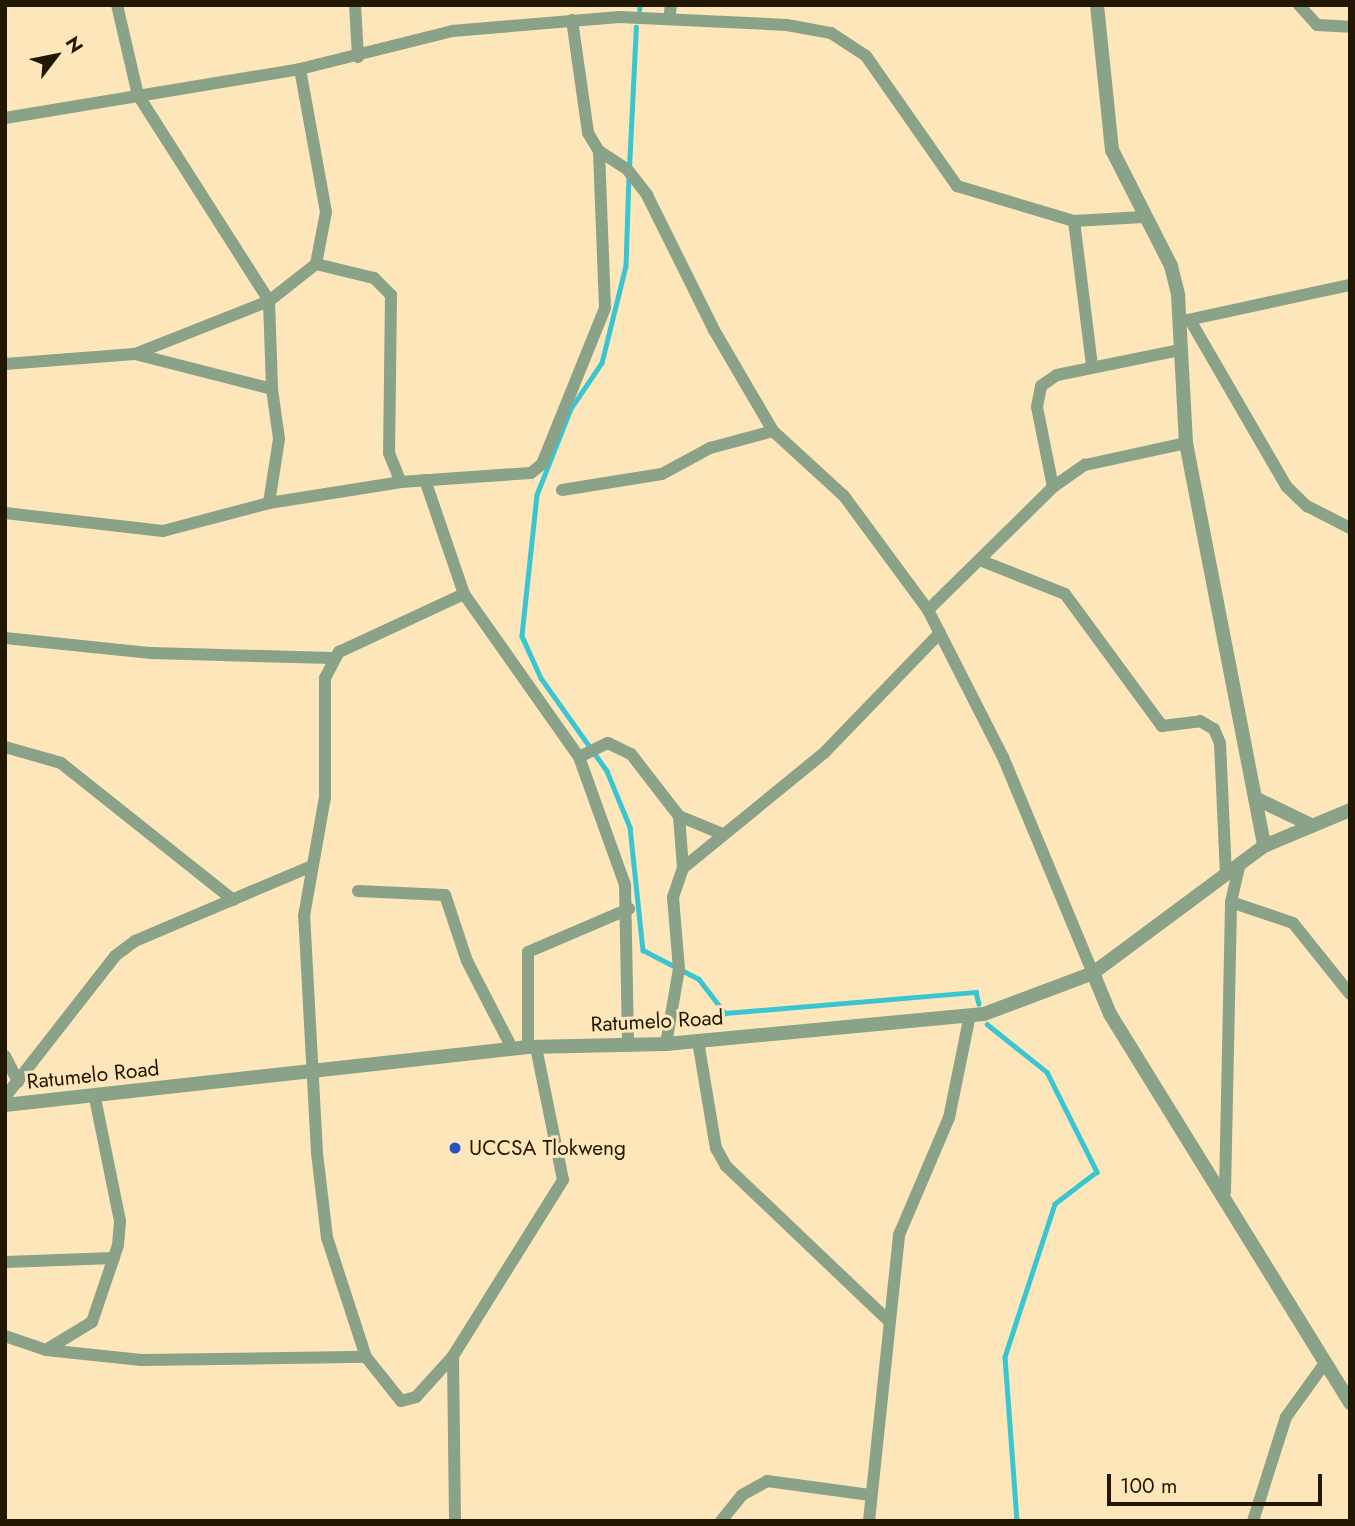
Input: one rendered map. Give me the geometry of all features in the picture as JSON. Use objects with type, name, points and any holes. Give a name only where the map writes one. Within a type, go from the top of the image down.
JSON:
[{"type":"street","points":[[117,5],[138,95],[269,301],[272,389],[279,439],[269,503]]},
{"type":"street","points":[[355,5],[358,57]]},
{"type":"street","points":[[669,19],[671,5]]},
{"type":"street","points":[[1097,5],[1112,150],[1143,217],[1171,266],[1184,321],[1287,487],[1307,506],[1350,528]]},
{"type":"street","points":[[1300,5],[1317,24],[1350,27]]},
{"type":"street","points":[[5,118],[300,69],[358,57],[452,31],[572,20],[616,11],[669,19],[786,24],[843,38],[875,68],[957,186],[1074,221],[1143,217]]},
{"type":"street","points":[[5,513],[163,531],[269,503],[401,482],[526,474],[542,464],[605,307],[599,151],[580,110],[572,20]]},
{"type":"street","points":[[6,364],[135,354],[269,301],[316,264],[326,212],[300,69]]},
{"type":"street","points":[[599,151],[627,169],[647,195],[714,330],[774,431],[844,496],[928,610],[1003,757],[1110,1014],[1225,1192],[1350,1403]]},
{"type":"street","points":[[1074,221],[1092,366]]},
{"type":"street","points":[[316,264],[374,278],[390,295],[389,453],[401,482]]},
{"type":"street","points":[[1184,321],[1350,285]]},
{"type":"street","points":[[1184,321],[1180,350],[1186,443],[1265,846]]},
{"type":"street","points":[[1053,487],[1037,396],[1057,375],[1180,350]]},
{"type":"street","points":[[135,354],[272,389]]},
{"type":"street","points":[[562,490],[662,474],[710,448],[774,431]]},
{"type":"street","points":[[928,610],[982,561],[1053,487],[1114,455],[1186,443]]},
{"type":"street","points":[[425,480],[464,594],[579,757],[629,909],[628,1046]]},
{"type":"street","points":[[982,561],[1065,594],[1162,726],[1200,721],[1214,729],[1220,743],[1226,873]]},
{"type":"street","points":[[5,638],[151,653],[332,657],[464,594]]},
{"type":"street","points":[[683,868],[720,833],[824,753],[940,633]]},
{"type":"street","points":[[332,657],[325,678],[324,797],[309,867],[304,916],[327,1238],[366,1357],[401,1401],[416,1397],[453,1356],[563,1180],[532,1047],[528,952],[629,909]]},
{"type":"street","points":[[579,757],[608,743],[631,754],[679,816],[720,833]]},
{"type":"street","points":[[5,747],[61,763],[233,900]]},
{"type":"street","points":[[1255,798],[1309,824]]},
{"type":"street","name":"Ratumelo Road","points":[[5,1105],[95,1098],[512,1048],[666,1044],[970,1015],[1022,1004],[1093,973],[1265,846],[1309,824],[1350,810]]},
{"type":"street","points":[[666,1044],[679,969],[673,897],[683,868],[679,816]]},
{"type":"street","points":[[1225,1192],[1231,902],[1240,863]]},
{"type":"street","points":[[5,1097],[115,956],[135,940],[309,867]]},
{"type":"street","points":[[358,891],[445,895],[467,961],[512,1048]]},
{"type":"street","points":[[1231,902],[1293,923],[1350,994]]},
{"type":"street","points":[[869,1521],[899,1235],[949,1118],[970,1015]]},
{"type":"street","points":[[698,1041],[716,1148],[726,1166],[889,1321]]},
{"type":"street","points":[[5,1056],[19,1082]]},
{"type":"street","points":[[46,1350],[92,1322],[114,1258],[120,1220],[95,1098]]},
{"type":"street","points":[[5,1262],[114,1258]]},
{"type":"street","points":[[5,1336],[46,1350],[141,1360],[366,1357]]},
{"type":"street","points":[[453,1356],[455,1521]]},
{"type":"street","points":[[1253,1521],[1261,1503],[1286,1417],[1325,1363]]},
{"type":"street","points":[[721,1521],[742,1495],[767,1481],[870,1495]]},
{"type":"street","points":[[1261,1503],[1267,1521]]},
{"type":"waterway","points":[[639,10],[640,5]]},
{"type":"waterway","points":[[629,168],[636,27]]},
{"type":"waterway","points":[[629,176],[626,266],[602,363],[571,409],[537,495],[522,636],[541,678],[607,771],[630,827],[643,950],[699,979],[725,1013],[976,992],[979,1004]]},
{"type":"waterway","points":[[987,1024],[1047,1072],[1097,1172],[1055,1204],[1005,1357],[1017,1521]]},
{"type":"place","name":"UCCSA Tlokweng","points":[[455,1148]]}]
